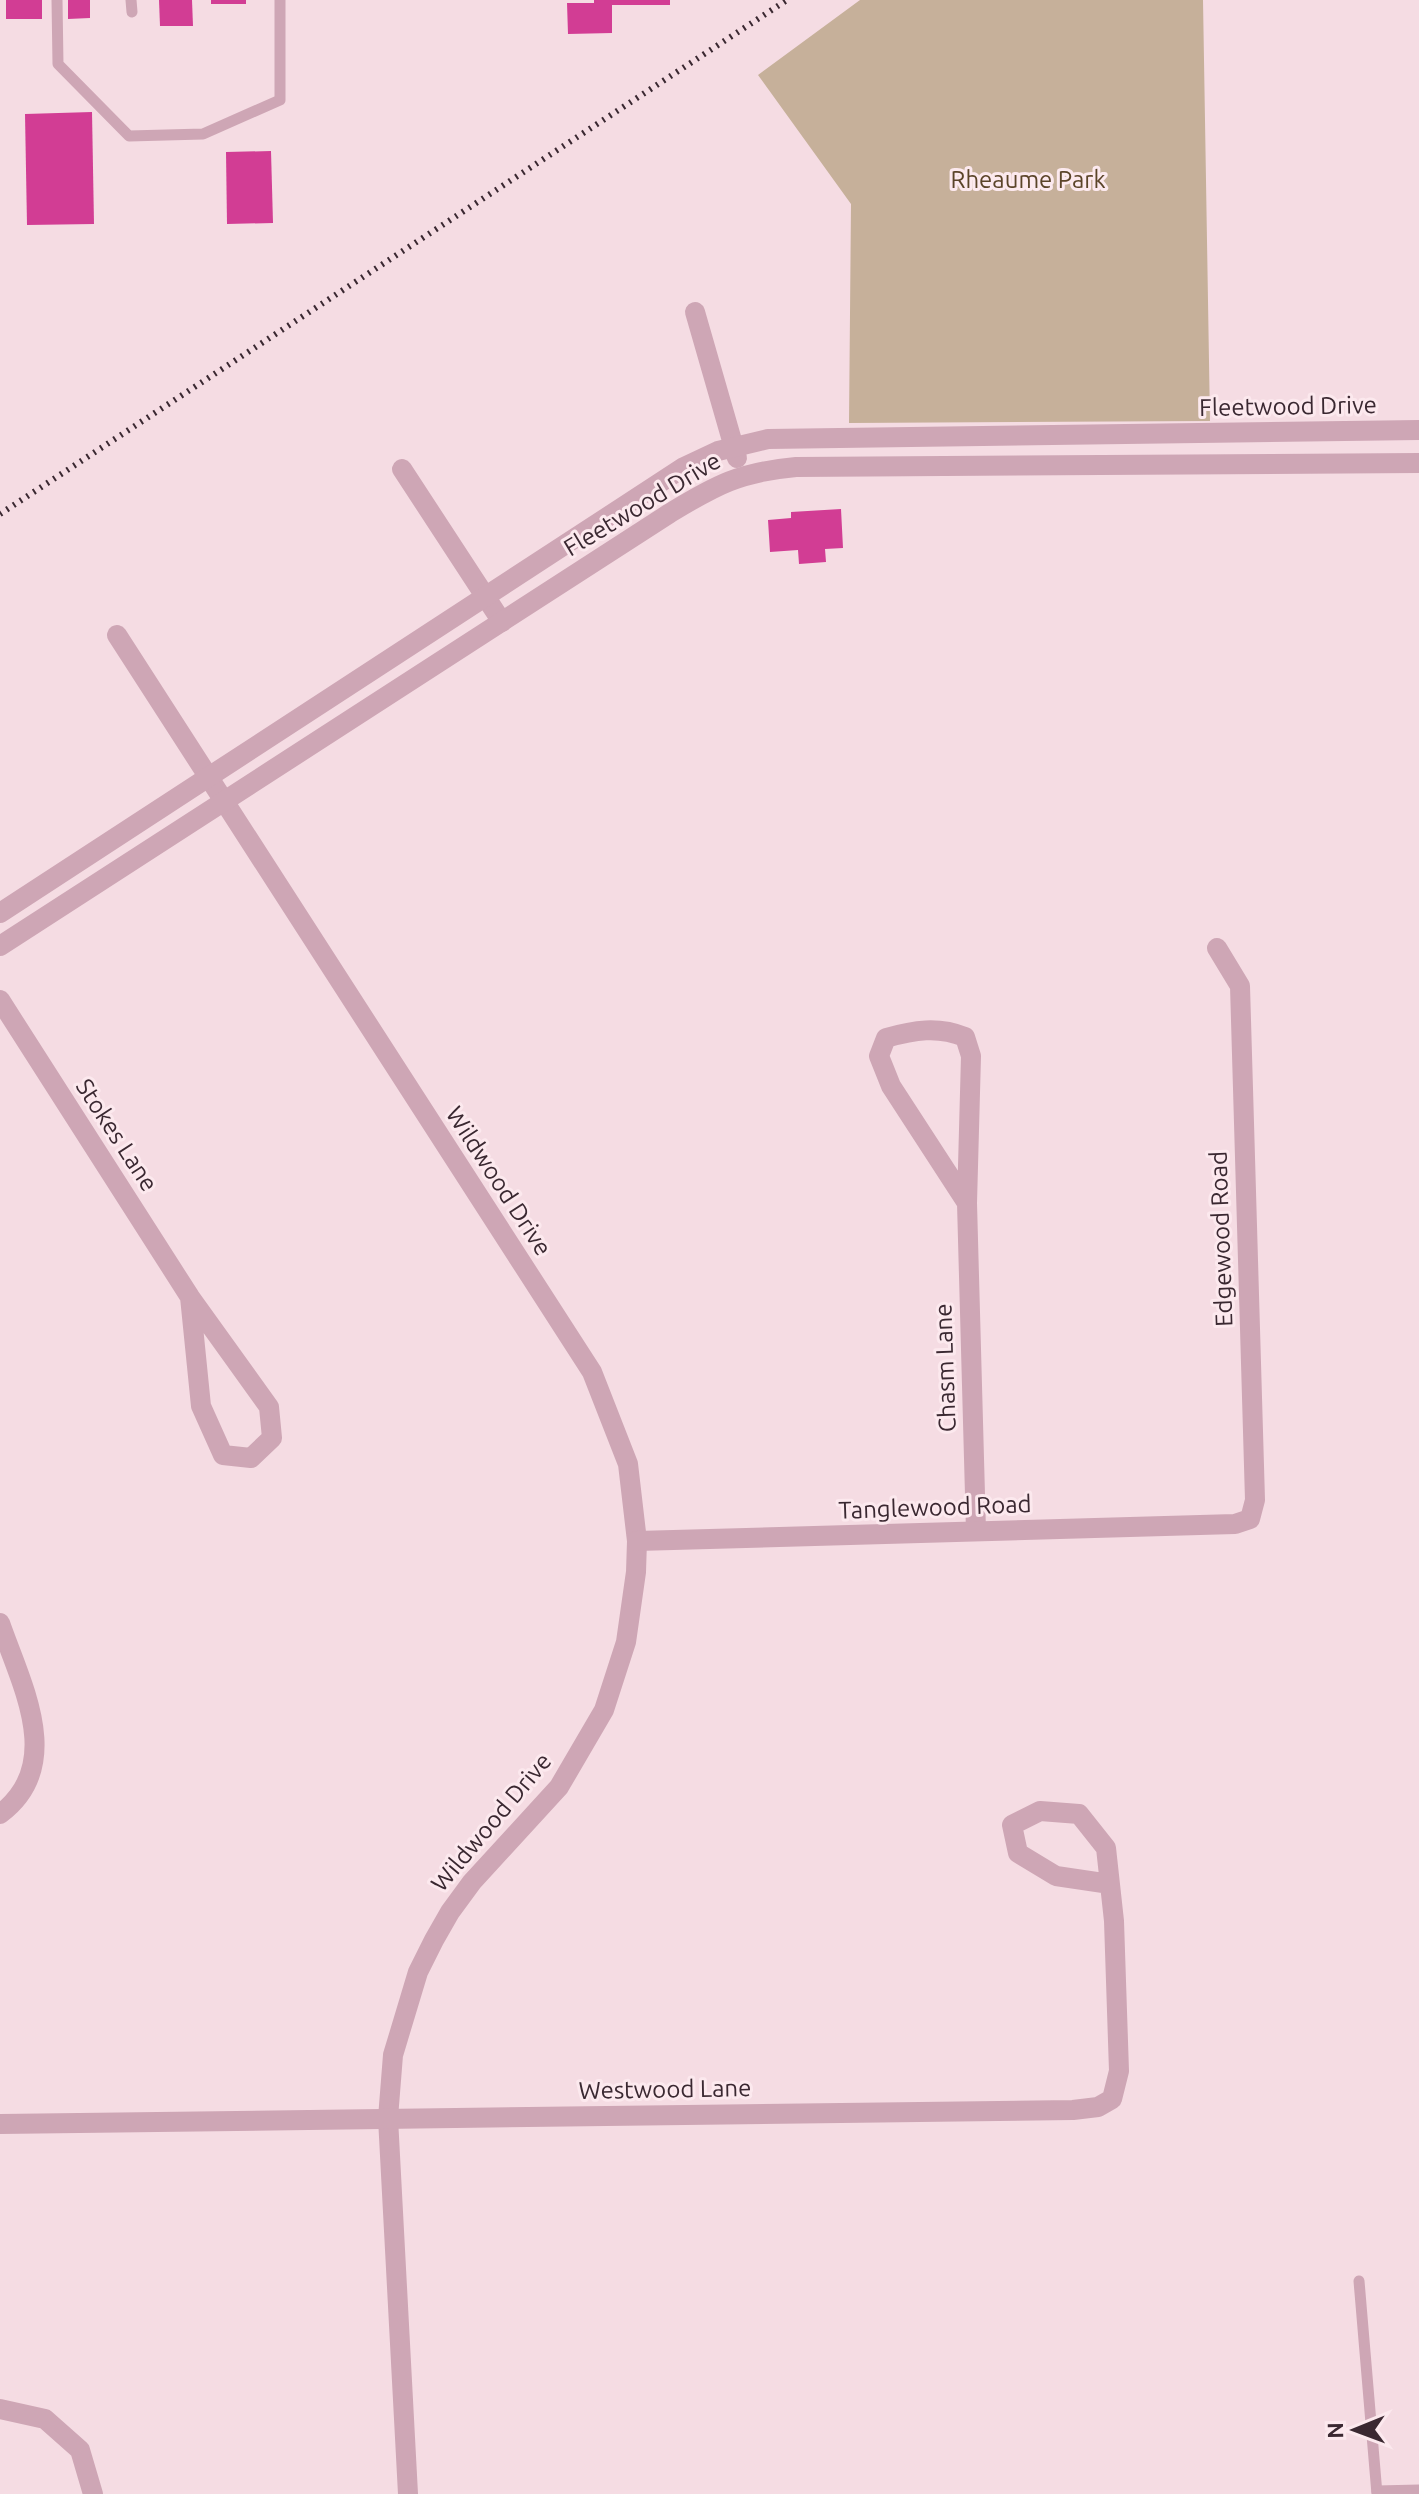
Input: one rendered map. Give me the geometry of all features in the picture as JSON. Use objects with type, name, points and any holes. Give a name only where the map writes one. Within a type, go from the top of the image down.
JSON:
[{"type":"street","points":[[695,312],[742,475]]},
{"type":"street","name":"Fleetwood Drive","points":[[0,913],[684,467],[733,447],[768,439],[839,437],[1419,430]]},
{"type":"street","name":"Fleetwood Drive","points":[[0,946],[670,513],[715,486],[742,475],[796,467],[1419,463]]},
{"type":"street","points":[[402,469],[502,622]]},
{"type":"street","name":"Wildwood Drive","points":[[117,635],[592,1372],[628,1464],[637,1541],[636,1572],[626,1642],[604,1710],[559,1787],[472,1882],[450,1912],[418,1972],[393,2055],[388,2118],[408,2494]]},
{"type":"street","name":"Edgewood Road","points":[[1217,948],[1240,986],[1255,1500],[1250,1519],[1235,1524]]},
{"type":"street","name":"Stokes Lane","points":[[0,1000],[190,1297],[269,1407],[272,1438],[251,1458],[223,1455],[201,1406],[190,1297]]},
{"type":"street","name":"Chasm Lane","points":[[967,1203],[891,1086],[879,1056],[886,1038],[912,1031],[947,1030],[965,1037],[971,1056],[967,1203],[976,1531]]},
{"type":"street","name":"Tanglewood Road","points":[[637,1541],[1235,1524]]},
{"type":"street","points":[[0,1623],[34,1721],[36,1752],[26,1783],[13,1803],[0,1814]]},
{"type":"street","name":"Westwood Lane","points":[[0,2124],[1073,2110],[1098,2107],[1112,2099],[1119,2071],[1114,1921],[1110,1884],[1106,1848],[1079,1814],[1040,1811],[1012,1825],[1018,1853],[1043,1869],[1056,1876],[1110,1884]]},
{"type":"street","points":[[0,2409],[45,2419],[80,2450],[93,2494]]},
{"type":"lane","points":[[57,0],[58,64],[129,136],[203,134],[280,100],[280,0]]},
{"type":"lane","points":[[1359,2281],[1377,2492],[1419,2490]]},
{"type":"green space","name":"Rheaume Park","points":[[860,0],[1203,0],[1210,421],[849,423],[851,204],[758,75]]},
{"type":"building","points":[[6,0],[42,0],[42,19],[6,19]]},
{"type":"building","points":[[68,0],[90,0],[90,18],[68,19]]},
{"type":"building","points":[[159,0],[192,0],[193,26],[160,26]]},
{"type":"building","points":[[211,0],[246,0],[246,4],[211,4]]},
{"type":"building","points":[[594,0],[670,0],[670,5],[612,5],[612,33],[568,34],[567,3],[594,3]]},
{"type":"building","points":[[92,112],[94,224],[27,225],[25,114]]},
{"type":"building","points":[[271,151],[273,223],[227,224],[226,152]]},
{"type":"building","points":[[841,509],[843,548],[825,549],[826,562],[799,564],[798,550],[770,552],[768,520],[791,518],[791,512]]},
{"type":"railway","points":[[0,514],[787,0]]}]
